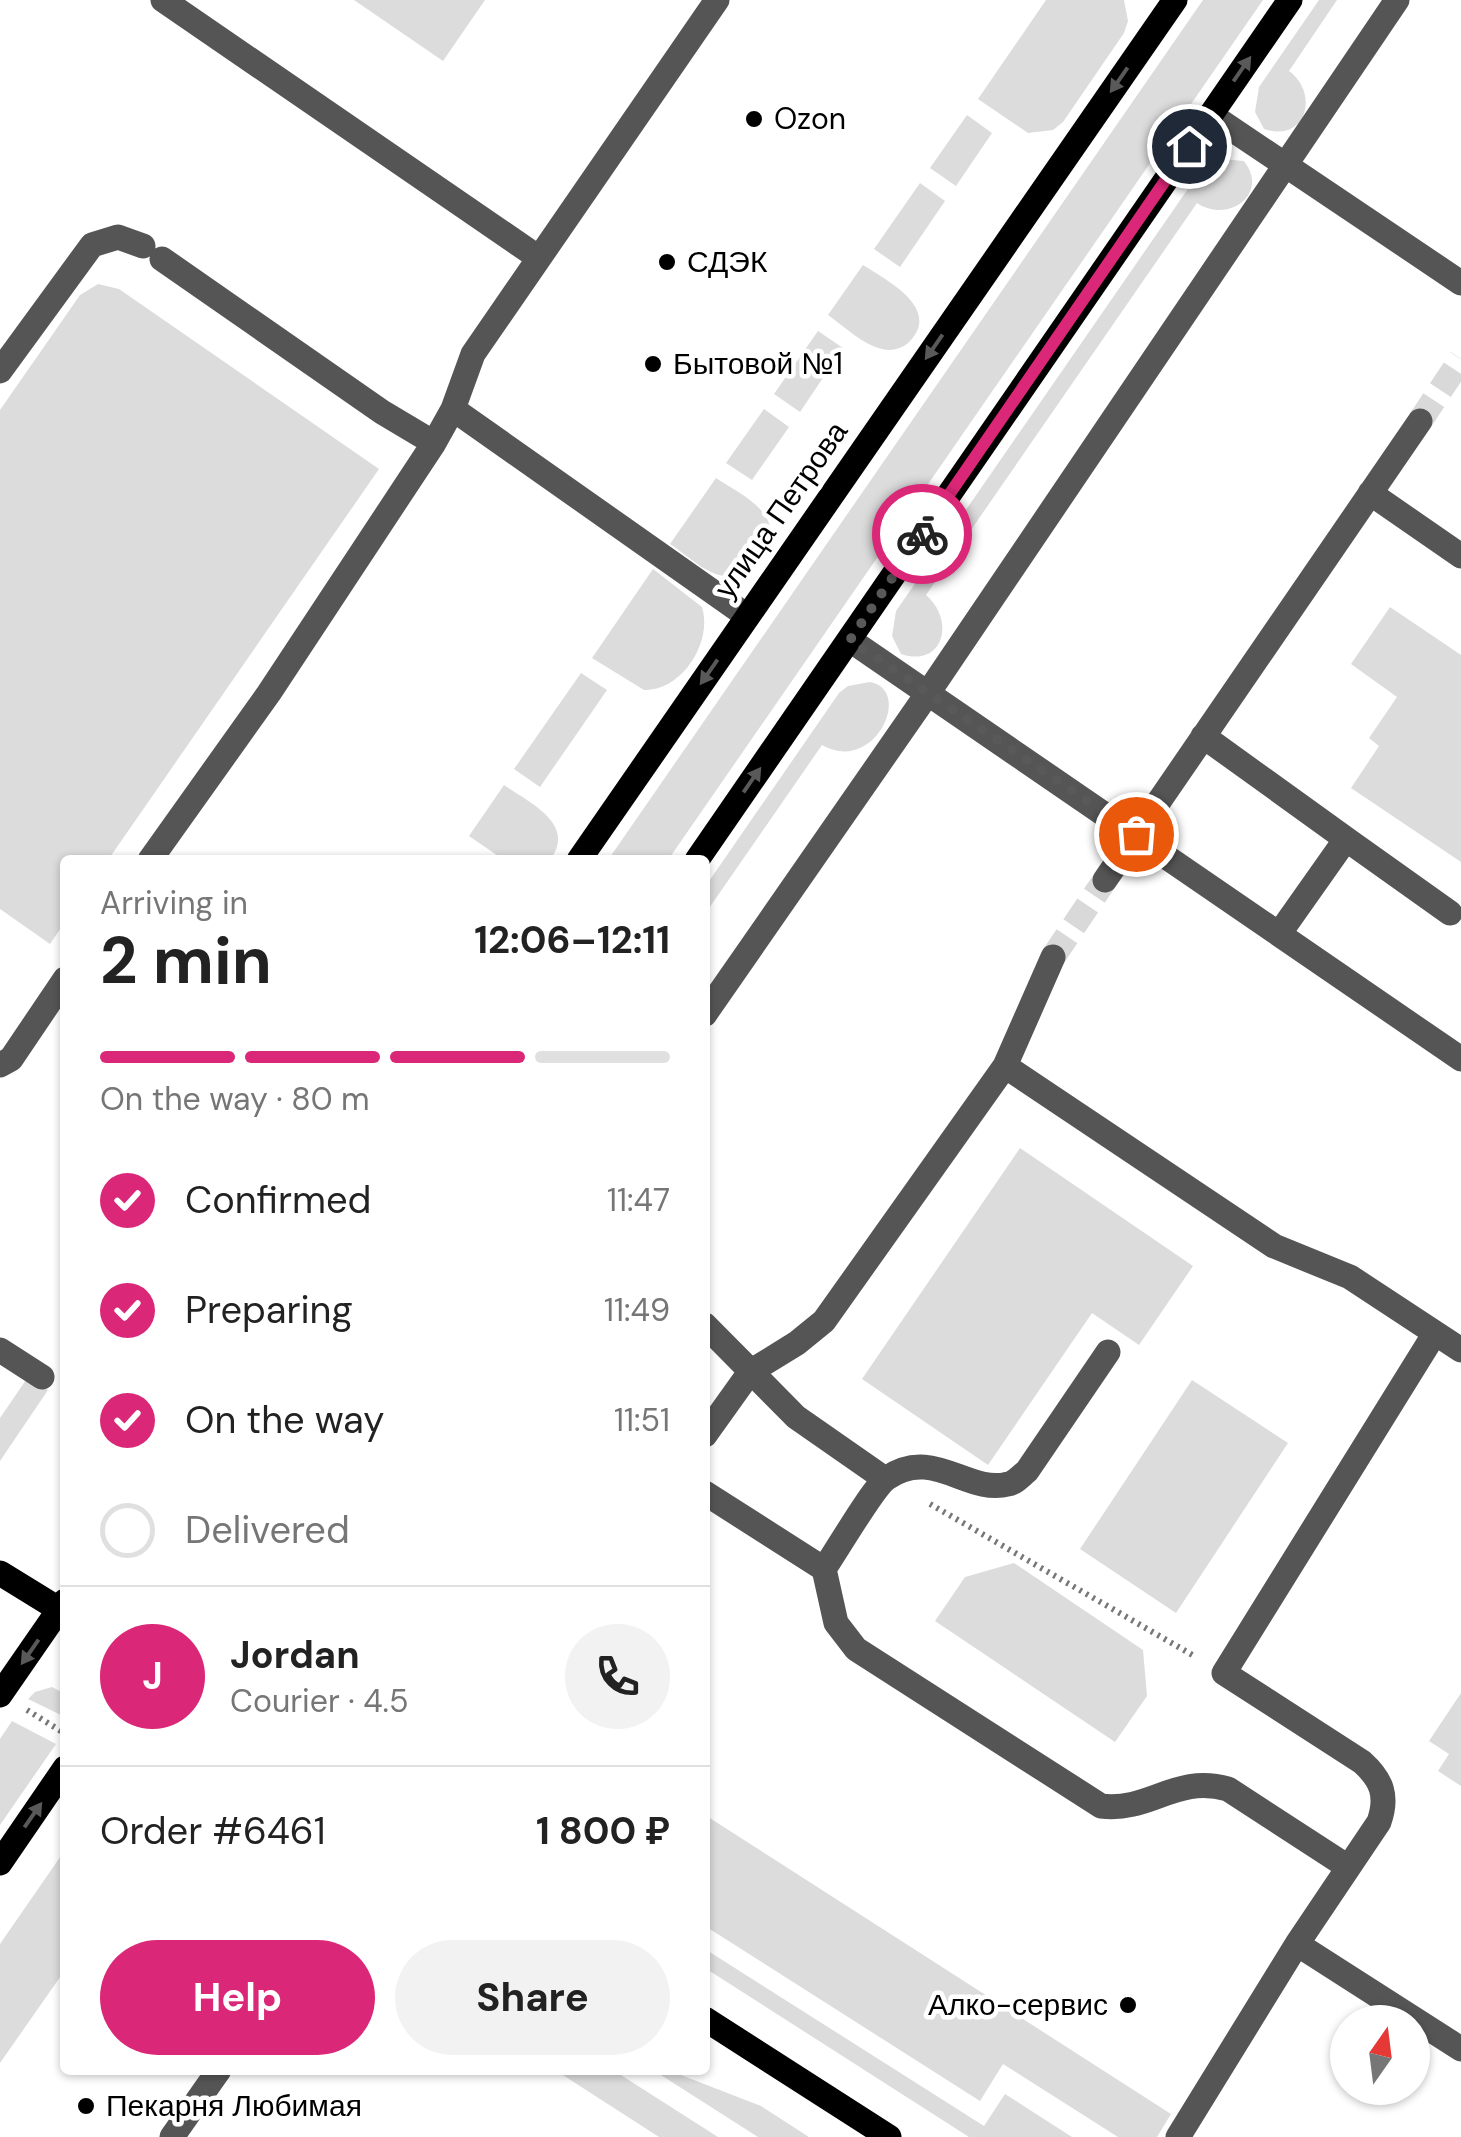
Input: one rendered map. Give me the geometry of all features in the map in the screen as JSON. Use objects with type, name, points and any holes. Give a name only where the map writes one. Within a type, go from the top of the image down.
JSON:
[{"type":"main road","points":[[700,855],[1290,0]]},
{"type":"main road","name":"улица Петрова","points":[[582,855],[1171,1]]},
{"type":"main road","points":[[0,1573],[60,1606]]},
{"type":"main road","points":[[11,1701],[60,1613]]},
{"type":"main road","points":[[0,1863],[60,1775]]},
{"type":"main road","points":[[710,2022],[889,2137]]},
{"type":"lane","points":[[162,0],[539,258]]},
{"type":"lane","points":[[154,855],[269,693],[434,443],[454,409],[473,354],[717,0]]},
{"type":"lane","points":[[710,1007],[928,694],[1397,0]]},
{"type":"lane","points":[[1211,115],[1461,284]]},
{"type":"lane","points":[[0,372],[92,245],[118,237],[152,253],[382,412],[434,443]]},
{"type":"lane","points":[[454,409],[747,616]]},
{"type":"lane","points":[[1105,880],[1420,420]]},
{"type":"lane","points":[[1370,493],[1461,556]]},
{"type":"lane","points":[[850,640],[1461,1060]]},
{"type":"lane","points":[[1203,736],[1450,914]]},
{"type":"lane","points":[[1279,934],[1346,839]]},
{"type":"lane","points":[[710,1428],[750,1372],[824,1321],[1006,1066],[1053,956]]},
{"type":"lane","points":[[0,1064],[11,1059],[60,986]]},
{"type":"lane","points":[[1006,1066],[1274,1246],[1350,1278],[1461,1350]]},
{"type":"lane","points":[[710,1330],[796,1417],[885,1478]]},
{"type":"lane","points":[[1178,2137],[1384,1807],[1378,1776],[1362,1762],[1224,1672],[1435,1334]]},
{"type":"lane","points":[[0,1350],[42,1377]]},
{"type":"lane","points":[[824,1569],[885,1478],[916,1466],[952,1471],[984,1485],[1011,1484],[1027,1471],[1108,1352]]},
{"type":"lane","points":[[710,1495],[824,1569],[836,1624],[856,1649],[1102,1806],[1124,1808],[1189,1784],[1208,1784],[1228,1789],[1348,1867]]},
{"type":"lane","points":[[1297,1944],[1461,2049]]},
{"type":"lane","points":[[172,2137],[215,2075]]},
{"type":"path","points":[[885,1478],[1224,1672]]},
{"type":"path","points":[[11,1701],[60,1731]]},
{"type":"shaded area","points":[[354,0],[485,0],[443,61]]},
{"type":"shaded area","points":[[1046,0],[1124,0],[1128,21],[1124,33],[1063,122],[1053,130],[1028,133],[978,99]]},
{"type":"shaded area","points":[[1203,0],[1263,0],[671,855],[611,855]]},
{"type":"shaded area","points":[[1319,0],[1337,0],[1289,71],[1304,92],[1304,114],[1290,129],[1264,129],[1255,112],[1259,87]]},
{"type":"shaded area","points":[[967,115],[992,133],[956,186],[930,168]]},
{"type":"shaded area","points":[[1221,159],[1244,161],[1251,173],[1249,194],[1232,208],[1221,210],[1197,203],[926,595],[941,617],[940,640],[935,648],[915,657],[901,654],[892,636],[896,611],[1201,170]]},
{"type":"shaded area","points":[[920,183],[945,201],[900,267],[874,249]]},
{"type":"shaded area","points":[[863,265],[896,287],[915,306],[918,328],[901,347],[875,347],[828,315]]},
{"type":"shaded area","points":[[98,284],[119,289],[379,469],[111,855],[60,855],[60,929],[50,944],[0,909],[0,410],[80,295]]},
{"type":"shaded area","points":[[818,331],[843,348],[800,412],[774,394]]},
{"type":"shaded area","points":[[764,409],[789,427],[752,480],[726,463]]},
{"type":"shaded area","points":[[716,478],[756,505],[770,527],[762,557],[735,576],[710,572],[670,544]]},
{"type":"shaded area","points":[[653,569],[702,607],[703,635],[699,649],[682,673],[658,688],[644,690],[592,658]]},
{"type":"shaded area","points":[[1390,607],[1461,655],[1461,862],[1351,788],[1379,746],[1369,738],[1397,697],[1351,664]]},
{"type":"shaded area","points":[[581,673],[607,690],[540,787],[514,769]]},
{"type":"shaded area","points":[[870,682],[883,688],[888,713],[882,728],[858,749],[841,751],[822,745],[710,907],[710,880],[839,693],[848,686]]},
{"type":"shaded area","points":[[504,785],[547,816],[558,836],[553,855],[497,855],[469,836]]},
{"type":"shaded area","points":[[1020,1148],[1193,1266],[1139,1345],[1092,1313],[988,1465],[862,1379]]},
{"type":"shaded area","points":[[28,1377],[48,1390],[0,1461],[0,1418]]},
{"type":"shaded area","points":[[1192,1380],[1288,1443],[1176,1613],[1080,1549]]},
{"type":"shaded area","points":[[1014,1563],[1143,1650],[1147,1696],[1115,1742],[935,1621],[965,1577]]},
{"type":"shaded area","points":[[52,1687],[60,1691],[60,1715],[28,1699],[35,1692]]},
{"type":"shaded area","points":[[1461,1693],[1461,1786],[1438,1771],[1449,1754],[1429,1741]]},
{"type":"shaded area","points":[[12,1721],[56,1744],[0,1825],[0,1739]]},
{"type":"shaded area","points":[[710,1818],[1171,2114],[1157,2137],[1118,2137],[1003,2064],[980,2101],[710,1929]]},
{"type":"shaded area","points":[[60,1857],[60,1977],[0,2063],[0,1944]]},
{"type":"shaded area","points":[[710,1952],[984,2126],[1005,2094],[1072,2137],[969,2137],[710,1971]]},
{"type":"shaded area","points":[[563,2075],[621,2075],[718,2137],[659,2137]]},
{"type":"shaded area","points":[[661,2075],[681,2075],[761,2106],[809,2137],[758,2137]]},
{"type":"tunnel","points":[[1420,421],[1461,359]]},
{"type":"tunnel","points":[[1053,957],[1105,880]]},
{"type":"way so far","points":[[922,534],[850,640],[1136,834]]},
{"type":"place","name":"Ozon","points":[[754,119]]},
{"type":"place","name":"СДЭК","points":[[667,262]]},
{"type":"place","name":"Бытовой №1","points":[[653,364]]},
{"type":"place","name":"Алко-сервис","points":[[1128,2005]]},
{"type":"place","name":"Пекарня Любимая","points":[[86,2106]]},
{"type":"route","points":[[922,534],[1189,146]]}]
